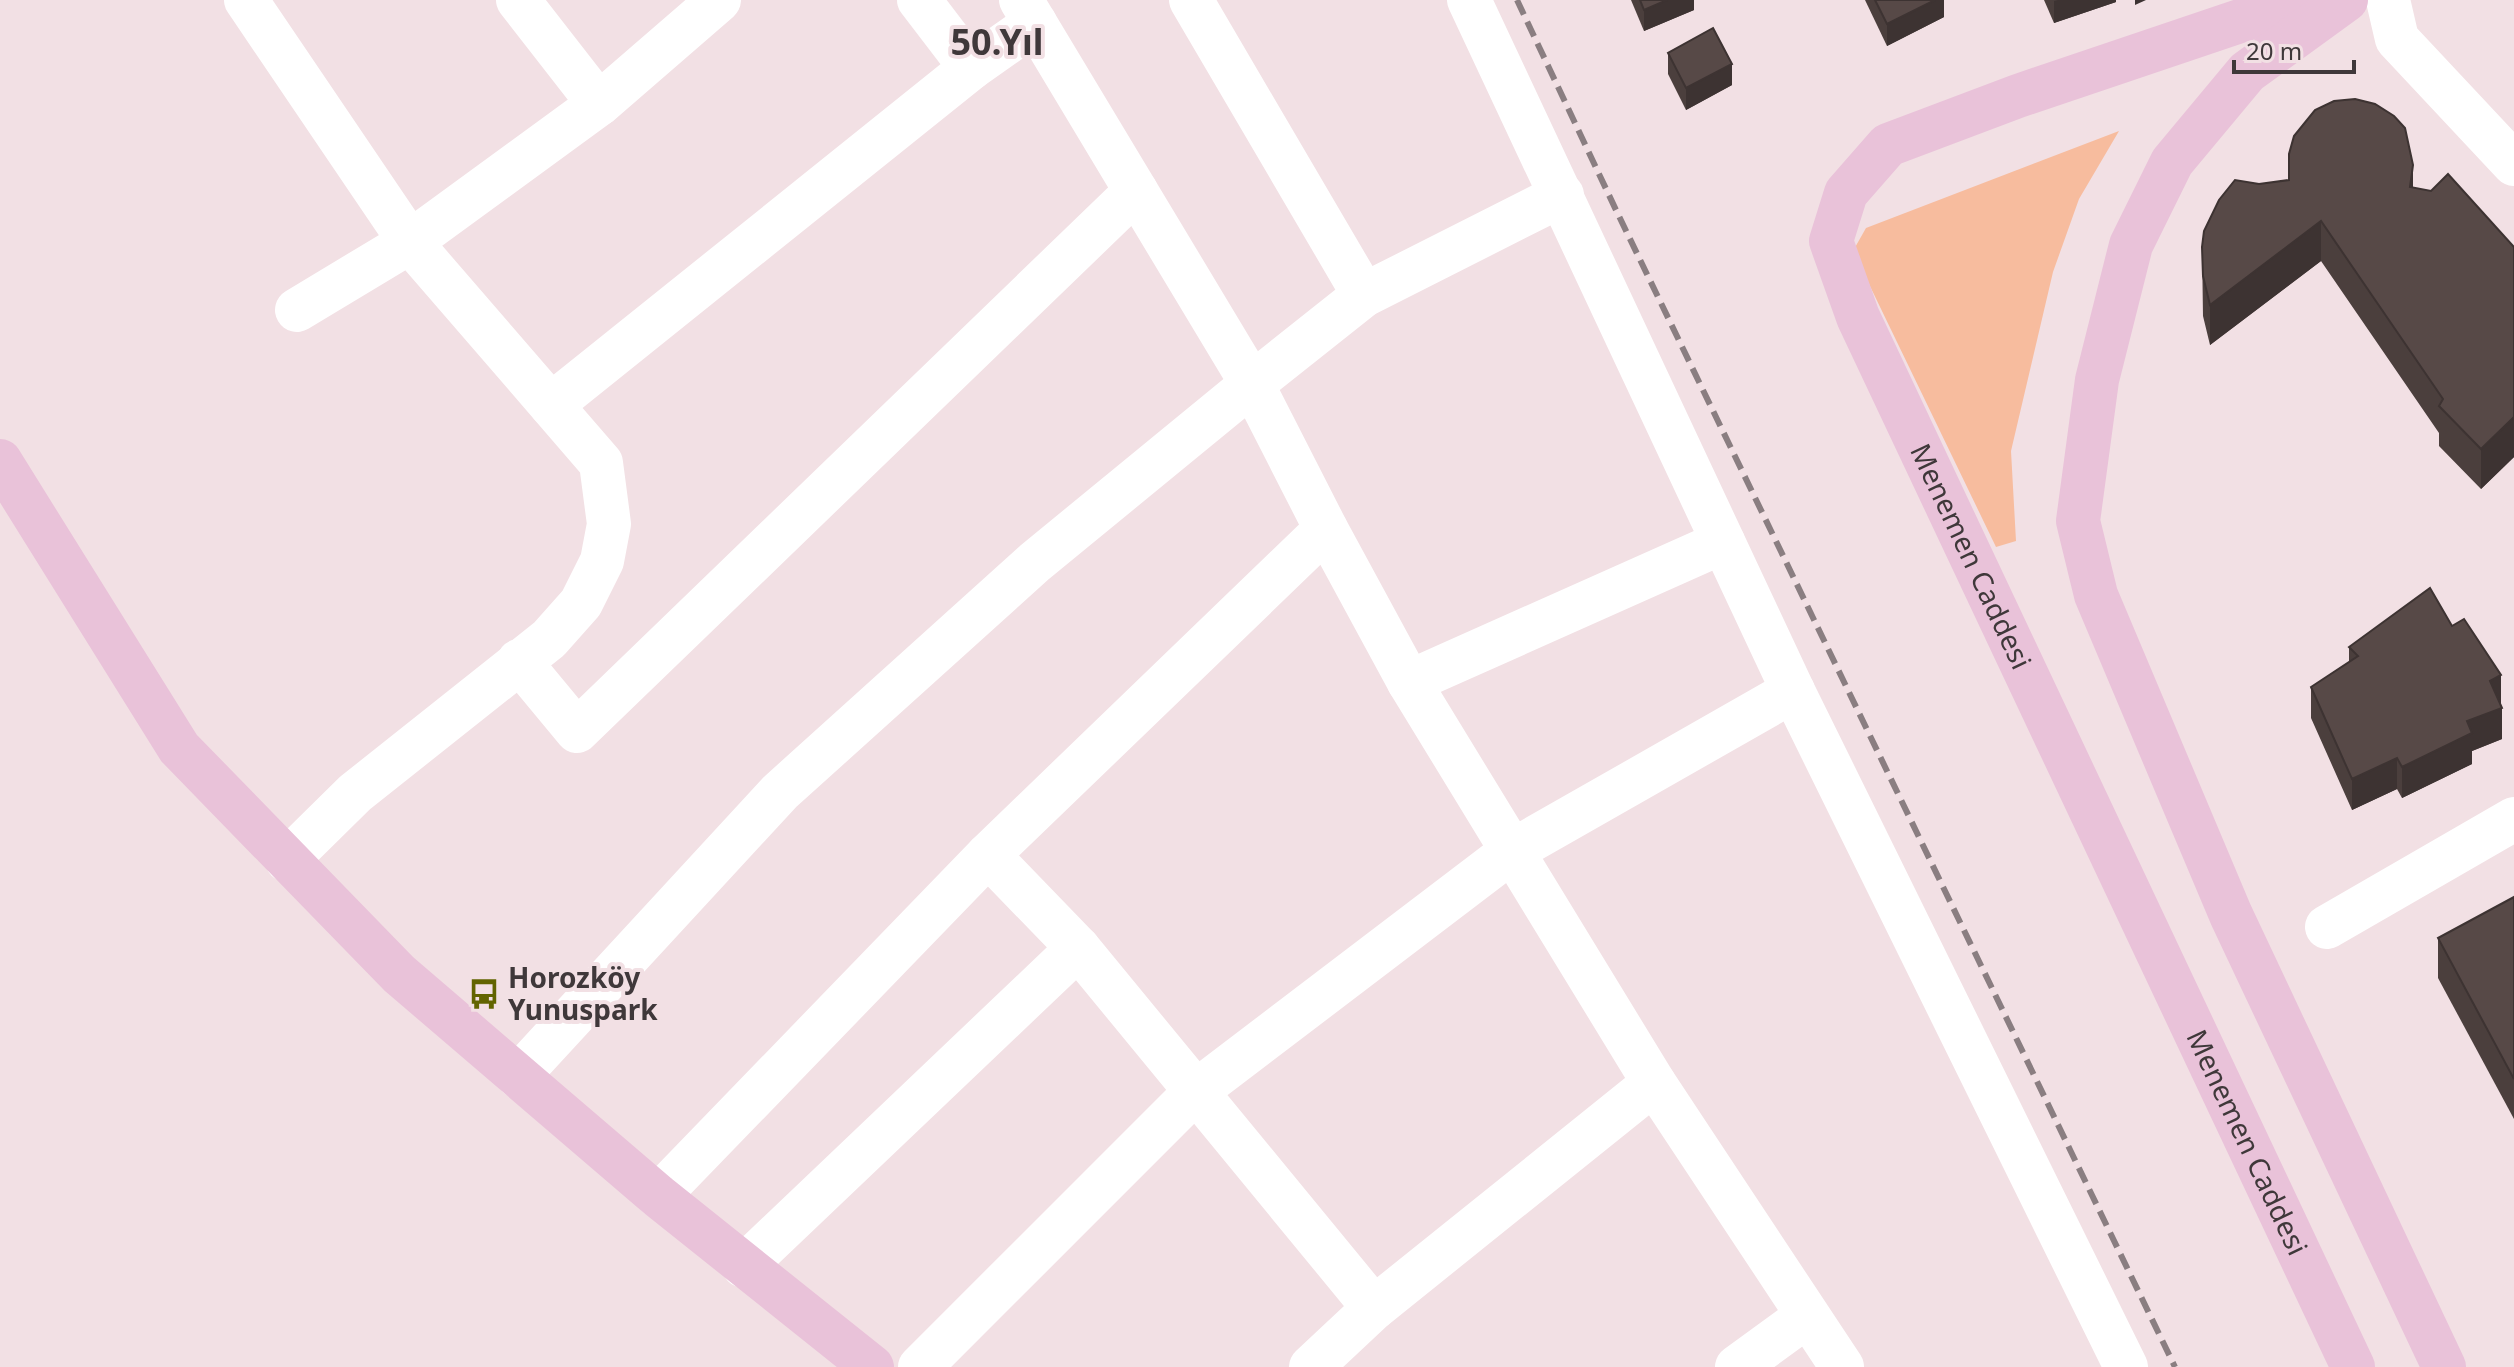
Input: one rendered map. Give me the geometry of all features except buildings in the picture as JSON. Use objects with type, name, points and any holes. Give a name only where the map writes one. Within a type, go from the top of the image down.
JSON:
[{"type":"main road","name":"Menemen Caddesi","points":[[2302,0],[2018,96],[1888,145],[1846,193],[1831,241],[1858,317],[2353,1367]]},
{"type":"main road","points":[[2346,0],[2247,72],[2172,162],[2131,245],[2097,380],[2078,521],[2096,595],[2231,915],[2444,1367]]},
{"type":"main road","points":[[0,461],[179,748],[399,974],[658,1196],[872,1367]]},
{"type":"street","points":[[518,0],[599,104]]},
{"type":"street","points":[[297,310],[410,242],[599,104],[719,0]]},
{"type":"street","points":[[919,0],[971,68]]},
{"type":"street","points":[[1191,0],[1364,295]]},
{"type":"street","points":[[1469,0],[1793,691],[2126,1367]]},
{"type":"street","points":[[2388,0],[2397,39],[2514,164]]},
{"type":"street","points":[[253,2],[410,242],[601,463],[609,524],[602,561],[581,603],[549,639],[355,793],[287,860]]},
{"type":"street","points":[[551,405],[971,68],[1028,11],[1252,384],[1409,682],[1654,1083],[1842,1367]]},
{"type":"street","points":[[519,661],[577,731],[1136,191]]},
{"type":"street","points":[[518,1076],[780,792],[1035,562],[1364,295],[1562,195]]},
{"type":"street","points":[[658,1196],[988,855],[1326,529]]},
{"type":"street","points":[[1409,682],[1723,542]]},
{"type":"street","points":[[920,1367],[1194,1093],[1512,851],[1793,691]]},
{"type":"street","points":[[2327,927],[2514,819]]},
{"type":"street","points":[[988,855],[1078,948],[1194,1093],[1374,1308]]},
{"type":"street","points":[[744,1266],[1078,948]]},
{"type":"street","points":[[1311,1367],[1374,1308],[1654,1083]]},
{"type":"street","points":[[1737,1367],[1807,1316]]},
{"type":"shaded area","points":[[2119,131],[2079,199],[2053,272],[2011,451],[2016,541],[1996,547],[1853,251],[1866,228]]},
{"type":"railway","points":[[1517,0],[2175,1367]]},
{"type":"place","name":"Horozköy Yunuspark","points":[[484,994]]},
{"type":"district","name":"50.Yıl","points":[[997,42]]}]
